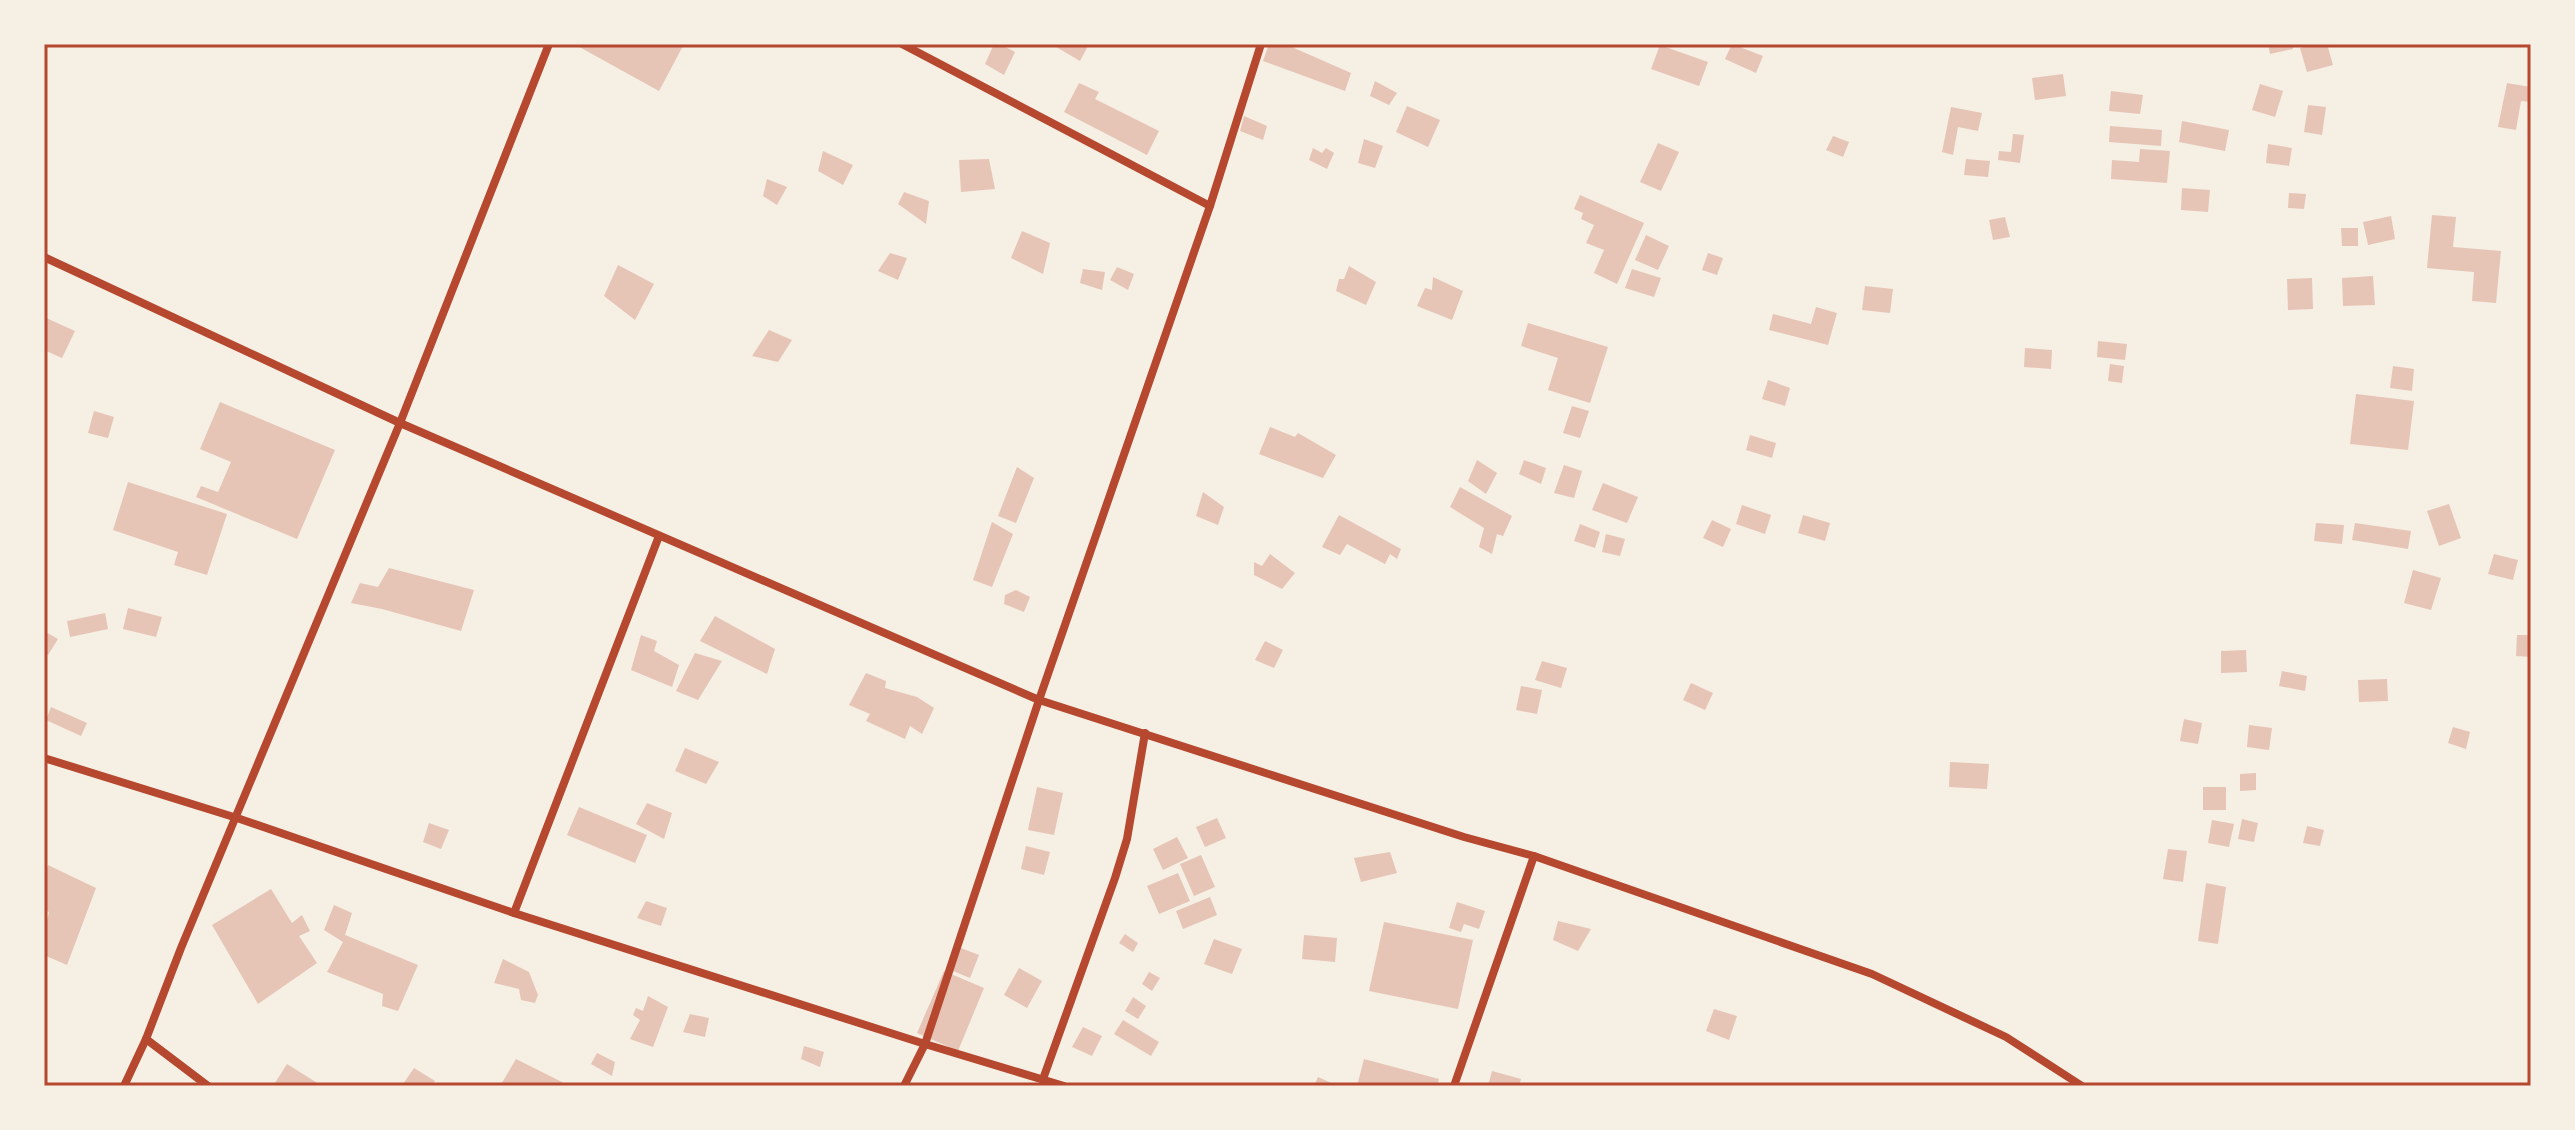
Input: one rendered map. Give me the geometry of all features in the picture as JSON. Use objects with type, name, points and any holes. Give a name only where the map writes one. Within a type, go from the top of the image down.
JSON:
[{"type":"street","points":[[124,1086],[400,423],[549,44]]},
{"type":"street","points":[[902,44],[1210,206]]},
{"type":"street","points":[[904,1086],[925,1044],[1039,700],[1210,206],[1261,44]]},
{"type":"street","points":[[44,257],[400,423],[1039,700],[1464,837],[1534,856],[1872,974],[2006,1037],[2082,1086]]},
{"type":"street","points":[[514,913],[659,536]]},
{"type":"street","points":[[1043,1079],[1127,839],[1145,733]]},
{"type":"street","points":[[44,758],[237,818],[514,913],[1064,1086]]},
{"type":"street","points":[[1454,1086],[1534,856]]},
{"type":"street","points":[[146,1039],[208,1086]]},
{"type":"building","points":[[574,44],[684,44],[659,91]]},
{"type":"building","points":[[994,44],[1015,52],[1004,75],[985,64]]},
{"type":"building","points":[[1051,44],[1089,44],[1080,61]]},
{"type":"building","points":[[1269,44],[1285,44],[1351,73],[1345,91],[1263,61]]},
{"type":"building","points":[[1732,44],[1763,56],[1756,73],[1725,59]]},
{"type":"building","points":[[2268,44],[2292,44],[2293,49],[2270,54]]},
{"type":"building","points":[[2327,44],[2333,65],[2307,72],[2300,48]]},
{"type":"building","points":[[1660,45],[1708,62],[1699,86],[1651,69]]},
{"type":"building","points":[[2063,74],[2066,96],[2035,100],[2032,78]]},
{"type":"building","points":[[1375,81],[1397,93],[1389,105],[1370,96]]},
{"type":"building","points":[[1079,83],[1099,92],[1095,99],[1159,131],[1147,155],[1064,112]]},
{"type":"building","points":[[2507,83],[2531,87],[2531,102],[2521,101],[2516,130],[2498,127]]},
{"type":"building","points":[[2260,84],[2283,91],[2275,117],[2252,110]]},
{"type":"building","points":[[2111,91],[2143,95],[2140,114],[2109,111]]},
{"type":"building","points":[[2308,105],[2326,107],[2322,135],[2304,132]]},
{"type":"building","points":[[1407,106],[1440,120],[1428,147],[1396,132]]},
{"type":"building","points":[[1951,107],[1982,113],[1978,131],[1958,127],[1953,155],[1942,152]]},
{"type":"building","points":[[1244,116],[1267,126],[1263,140],[1240,131]]},
{"type":"building","points":[[2182,121],[2229,130],[2225,151],[2179,142]]},
{"type":"building","points":[[2110,126],[2162,130],[2161,146],[2109,142]]},
{"type":"building","points":[[2013,134],[2024,135],[2020,163],[1998,160],[1999,151],[2011,152]]},
{"type":"building","points":[[1833,136],[1849,142],[1843,157],[1826,150]]},
{"type":"building","points":[[1364,139],[1383,146],[1375,168],[1358,163]]},
{"type":"building","points":[[1658,143],[1679,152],[1661,191],[1640,182]]},
{"type":"building","points":[[2268,144],[2292,148],[2289,166],[2266,163]]},
{"type":"building","points":[[1313,148],[1322,153],[1326,148],[1334,153],[1327,169],[1309,160]]},
{"type":"building","points":[[2140,149],[2170,151],[2167,183],[2111,179],[2112,160],[2139,162]]},
{"type":"building","points":[[823,151],[853,165],[843,185],[818,171]]},
{"type":"building","points":[[989,159],[995,189],[961,192],[959,160]]},
{"type":"building","points":[[1966,159],[1990,161],[1988,177],[1964,175]]},
{"type":"building","points":[[767,179],[787,187],[777,205],[763,196]]},
{"type":"building","points":[[2182,188],[2210,190],[2208,212],[2181,210]]},
{"type":"building","points":[[904,192],[929,201],[926,224],[898,204]]},
{"type":"building","points":[[2289,193],[2306,194],[2304,209],[2288,208]]},
{"type":"building","points":[[1580,195],[1644,223],[1617,284],[1594,273],[1604,250],[1586,243],[1594,225],[1581,219],[1583,213],[1574,209]]},
{"type":"building","points":[[2432,215],[2456,217],[2453,247],[2501,251],[2496,303],[2472,301],[2474,272],[2427,268]]},
{"type":"building","points":[[2391,216],[2395,239],[2368,245],[2363,222]]},
{"type":"building","points":[[2005,217],[2010,237],[1993,240],[1989,220]]},
{"type":"building","points":[[2341,228],[2358,228],[2358,246],[2342,246]]},
{"type":"building","points":[[1022,231],[1050,243],[1043,274],[1011,258]]},
{"type":"building","points":[[1646,235],[1669,246],[1658,270],[1635,260]]},
{"type":"building","points":[[890,253],[907,258],[898,280],[878,271]]},
{"type":"building","points":[[1708,253],[1723,258],[1717,275],[1702,270]]},
{"type":"building","points":[[618,265],[654,284],[635,320],[604,296]]},
{"type":"building","points":[[1349,266],[1376,282],[1366,305],[1336,291],[1339,279],[1344,279]]},
{"type":"building","points":[[1117,267],[1134,274],[1128,290],[1110,280]]},
{"type":"building","points":[[1083,269],[1105,272],[1102,290],[1080,283]]},
{"type":"building","points":[[1632,269],[1661,278],[1654,297],[1625,288]]},
{"type":"building","points":[[2373,276],[2375,305],[2343,306],[2342,278]]},
{"type":"building","points":[[1433,277],[1463,291],[1452,320],[1417,306],[1425,288],[1432,290]]},
{"type":"building","points":[[2312,278],[2313,309],[2288,310],[2287,279]]},
{"type":"building","points":[[1865,286],[1893,289],[1890,313],[1862,310]]},
{"type":"building","points":[[1816,307],[1837,313],[1828,345],[1769,330],[1773,314],[1811,324]]},
{"type":"building","points":[[44,317],[75,331],[62,358],[44,350]]},
{"type":"building","points":[[1528,323],[1608,347],[1590,403],[1548,390],[1558,358],[1521,346]]},
{"type":"building","points":[[769,330],[792,340],[778,362],[752,356]]},
{"type":"building","points":[[2098,341],[2127,344],[2125,360],[2097,357]]},
{"type":"building","points":[[2025,348],[2052,350],[2051,369],[2024,367]]},
{"type":"building","points":[[2110,364],[2124,366],[2122,383],[2108,381]]},
{"type":"building","points":[[2393,366],[2414,369],[2412,391],[2390,388]]},
{"type":"building","points":[[1768,380],[1790,388],[1785,406],[1762,399]]},
{"type":"building","points":[[2356,394],[2414,401],[2408,450],[2350,444]]},
{"type":"building","points":[[220,402],[335,450],[297,539],[196,497],[201,486],[218,492],[231,462],[200,449]]},
{"type":"building","points":[[1572,406],[1589,411],[1580,438],[1563,433]]},
{"type":"building","points":[[94,411],[114,417],[108,438],[88,433]]},
{"type":"building","points":[[1270,427],[1295,437],[1298,433],[1336,455],[1323,478],[1259,454]]},
{"type":"building","points":[[1750,435],[1776,443],[1772,458],[1746,450]]},
{"type":"building","points":[[1477,460],[1497,473],[1486,494],[1468,481]]},
{"type":"building","points":[[1524,460],[1546,468],[1541,484],[1519,474]]},
{"type":"building","points":[[1564,465],[1582,471],[1574,498],[1554,493]]},
{"type":"building","points":[[1017,467],[1034,478],[1016,523],[998,516]]},
{"type":"building","points":[[128,482],[227,514],[207,575],[174,565],[178,552],[113,530]]},
{"type":"building","points":[[1603,483],[1638,497],[1627,523],[1592,510]]},
{"type":"building","points":[[1460,487],[1512,516],[1503,536],[1497,534],[1492,554],[1479,547],[1484,528],[1450,507]]},
{"type":"building","points":[[1203,492],[1224,507],[1218,525],[1196,516]]},
{"type":"building","points":[[2449,504],[2461,538],[2439,546],[2427,511]]},
{"type":"building","points":[[1742,505],[1771,515],[1765,534],[1736,524]]},
{"type":"building","points":[[1339,515],[1401,549],[1397,559],[1390,554],[1385,564],[1347,544],[1340,555],[1322,547]]},
{"type":"building","points":[[1803,515],[1830,523],[1825,541],[1798,533]]},
{"type":"building","points":[[1712,520],[1731,529],[1723,547],[1703,538]]},
{"type":"building","points":[[992,522],[1013,534],[992,587],[973,580]]},
{"type":"building","points":[[2316,523],[2344,525],[2342,544],[2314,541]]},
{"type":"building","points":[[2355,523],[2411,531],[2408,549],[2352,540]]},
{"type":"building","points":[[1580,524],[1600,532],[1595,548],[1574,541]]},
{"type":"building","points":[[1606,534],[1625,539],[1620,556],[1602,552]]},
{"type":"building","points":[[1270,554],[1295,573],[1282,589],[1254,575],[1254,562],[1262,566]]},
{"type":"building","points":[[2494,554],[2518,560],[2513,580],[2488,574]]},
{"type":"building","points":[[389,568],[474,590],[461,631],[351,603],[360,583],[378,587]]},
{"type":"building","points":[[2413,570],[2441,578],[2431,610],[2404,603]]},
{"type":"building","points":[[1016,590],[1030,597],[1024,612],[1004,604],[1005,595]]},
{"type":"building","points":[[128,608],[162,617],[156,637],[123,629]]},
{"type":"building","points":[[105,613],[108,629],[70,637],[67,621]]},
{"type":"building","points":[[715,616],[775,649],[767,674],[700,641]]},
{"type":"building","points":[[44,631],[58,639],[48,655],[44,653]]},
{"type":"building","points":[[641,635],[657,641],[654,651],[679,665],[672,687],[631,670]]},
{"type":"building","points":[[2517,635],[2531,635],[2531,657],[2516,656]]},
{"type":"building","points":[[1265,641],[1283,650],[1274,668],[1255,660]]},
{"type":"building","points":[[2246,650],[2247,672],[2221,673],[2221,651]]},
{"type":"building","points":[[695,653],[722,661],[698,700],[676,691]]},
{"type":"building","points":[[1542,661],[1567,668],[1561,688],[1535,680]]},
{"type":"building","points":[[2282,671],[2307,676],[2305,691],[2279,686]]},
{"type":"building","points":[[866,673],[886,681],[885,688],[917,697],[934,708],[922,734],[910,726],[905,739],[866,721],[870,714],[849,705]]},
{"type":"building","points":[[2387,679],[2388,701],[2359,702],[2358,680]]},
{"type":"building","points":[[1691,683],[1713,693],[1705,710],[1683,700]]},
{"type":"building","points":[[1521,686],[1542,690],[1537,714],[1516,710]]},
{"type":"building","points":[[51,707],[87,723],[81,736],[46,720]]},
{"type":"building","points":[[2184,719],[2202,723],[2198,744],[2180,741]]},
{"type":"building","points":[[2249,725],[2272,728],[2269,750],[2247,747]]},
{"type":"building","points":[[2453,727],[2470,732],[2466,749],[2448,743]]},
{"type":"building","points":[[685,748],[719,762],[706,784],[675,771]]},
{"type":"building","points":[[1950,762],[1989,764],[1987,789],[1949,787]]},
{"type":"building","points":[[2256,773],[2256,790],[2240,791],[2240,774]]},
{"type":"building","points":[[1037,787],[1063,793],[1054,835],[1028,830]]},
{"type":"building","points":[[2203,787],[2226,787],[2226,810],[2203,810]]},
{"type":"building","points":[[647,803],[672,813],[664,839],[636,824]]},
{"type":"building","points":[[579,807],[647,835],[635,863],[567,835]]},
{"type":"building","points":[[1217,818],[1226,838],[1205,847],[1196,827]]},
{"type":"building","points":[[2242,819],[2258,823],[2254,842],[2238,839]]},
{"type":"building","points":[[2212,820],[2234,824],[2229,847],[2208,843]]},
{"type":"building","points":[[429,823],[449,830],[441,849],[423,842]]},
{"type":"building","points":[[2307,826],[2324,830],[2320,846],[2303,843]]},
{"type":"building","points":[[1177,837],[1188,858],[1163,870],[1153,849]]},
{"type":"building","points":[[1026,846],[1050,852],[1044,875],[1021,869]]},
{"type":"building","points":[[2168,849],[2187,851],[2183,882],[2163,879]]},
{"type":"building","points":[[1390,852],[1397,873],[1361,882],[1354,858]]},
{"type":"building","points":[[1201,855],[1215,887],[1194,896],[1180,864]]},
{"type":"building","points":[[48,865],[96,888],[67,965],[44,955],[44,920],[47,921],[49,912],[44,910],[44,881]]},
{"type":"building","points":[[1178,873],[1190,901],[1159,914],[1147,886]]},
{"type":"building","points":[[2206,883],[2226,887],[2218,944],[2198,941]]},
{"type":"building","points":[[271,889],[292,923],[302,915],[310,931],[299,936],[317,963],[258,1004],[212,925]]},
{"type":"building","points":[[1210,897],[1217,915],[1183,929],[1176,911]]},
{"type":"building","points":[[646,901],[667,908],[661,926],[637,918]]},
{"type":"building","points":[[1457,902],[1485,911],[1479,929],[1464,924],[1461,932],[1449,928]]},
{"type":"building","points":[[334,905],[352,913],[345,935],[418,965],[398,1011],[382,1006],[383,994],[327,972],[343,942],[324,930]]},
{"type":"building","points":[[1558,921],[1591,929],[1578,951],[1553,940]]},
{"type":"building","points":[[1384,922],[1473,940],[1458,1009],[1369,991]]},
{"type":"building","points":[[1125,934],[1138,943],[1133,952],[1119,943]]},
{"type":"building","points":[[1304,935],[1337,938],[1335,962],[1302,959]]},
{"type":"building","points":[[1214,939],[1242,949],[1232,974],[1204,964]]},
{"type":"building","points":[[961,948],[979,955],[970,978],[953,971]]},
{"type":"building","points":[[503,959],[529,972],[538,995],[535,1003],[521,1000],[519,989],[494,983]]},
{"type":"building","points":[[1019,968],[1042,981],[1027,1008],[1004,995]]},
{"type":"building","points":[[944,971],[984,988],[958,1051],[917,1033]]},
{"type":"building","points":[[1149,972],[1160,978],[1152,991],[1142,984]]},
{"type":"building","points":[[648,996],[668,1007],[653,1047],[630,1039],[640,1020],[633,1015],[636,1008],[643,1011]]},
{"type":"building","points":[[1133,997],[1146,1006],[1138,1019],[1125,1011]]},
{"type":"building","points":[[1714,1009],[1737,1016],[1729,1040],[1706,1031]]},
{"type":"building","points":[[690,1014],[709,1018],[705,1037],[683,1032]]},
{"type":"building","points":[[1123,1020],[1159,1042],[1151,1056],[1114,1034]]},
{"type":"building","points":[[1083,1027],[1102,1036],[1092,1056],[1072,1047]]},
{"type":"building","points":[[804,1046],[824,1052],[820,1067],[801,1059]]},
{"type":"building","points":[[597,1053],[615,1062],[612,1076],[591,1064]]},
{"type":"building","points":[[516,1059],[570,1086],[500,1086]]},
{"type":"building","points":[[1364,1059],[1439,1079],[1437,1086],[1357,1086]]},
{"type":"building","points":[[287,1064],[322,1086],[273,1086]]},
{"type":"building","points":[[414,1068],[435,1081],[432,1086],[403,1084]]},
{"type":"building","points":[[1492,1071],[1521,1079],[1519,1086],[1488,1086]]},
{"type":"building","points":[[1318,1077],[1338,1086],[1314,1086]]}]
